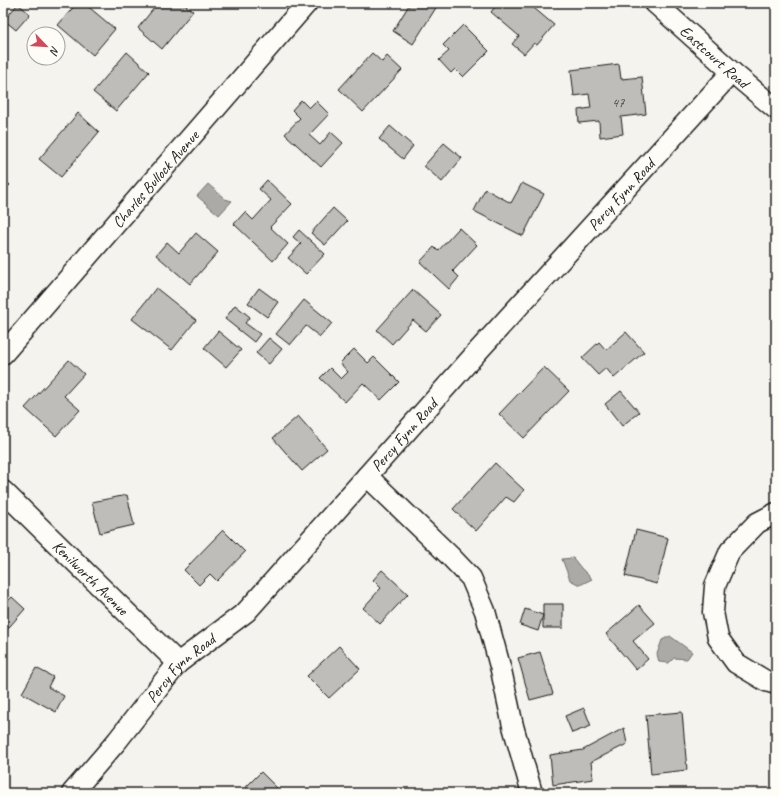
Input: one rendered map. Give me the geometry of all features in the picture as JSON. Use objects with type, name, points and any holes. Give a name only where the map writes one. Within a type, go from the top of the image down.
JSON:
[{"type":"street","name":"Charles Bullock Avenue","points":[[3,354],[307,3]]},
{"type":"street","name":"Eastcourt Road","points":[[655,3],[776,109]]},
{"type":"street","name":"Percy Fynn Road","points":[[72,793],[117,741],[178,663],[246,612],[478,352],[732,72]]},
{"type":"street","points":[[367,476],[450,556],[470,578],[487,619],[513,726],[532,793]]},
{"type":"street","name":"Kenilworth Avenue","points":[[3,491],[178,663]]},
{"type":"street","points":[[776,513],[757,523],[730,551],[715,586],[713,612],[718,638],[736,662],[766,681],[776,684]]},
{"type":"shaded area","points":[[208,184],[225,199],[232,201],[219,215],[197,196]]},
{"type":"shaded area","points":[[573,558],[592,579],[580,585],[570,580],[562,559]]},
{"type":"shaded area","points":[[670,636],[692,652],[687,659],[674,658],[669,663],[659,662],[657,654],[662,640]]},
{"type":"building","points":[[77,3],[84,3],[115,29],[93,55],[66,32],[66,26],[58,25]]},
{"type":"building","points":[[158,3],[182,3],[193,11],[162,49],[138,28]]},
{"type":"building","points":[[406,3],[439,3],[413,44],[393,31],[409,5]]},
{"type":"building","points":[[498,3],[528,3],[554,25],[537,45],[534,43],[524,54],[512,44],[519,36],[491,12]]},
{"type":"building","points":[[18,4],[30,14],[16,30],[4,20]]},
{"type":"building","points":[[463,25],[489,51],[463,77],[455,69],[451,73],[439,60],[449,51],[443,45]]},
{"type":"building","points":[[127,52],[149,72],[116,111],[93,92]]},
{"type":"building","points":[[372,53],[382,62],[387,56],[402,70],[363,112],[339,89]]},
{"type":"building","points":[[619,64],[621,79],[642,77],[646,114],[621,117],[623,134],[600,137],[599,121],[579,123],[578,110],[591,108],[589,94],[574,96],[571,70]]},
{"type":"building","points":[[301,100],[309,108],[316,101],[329,114],[309,135],[320,145],[331,132],[343,143],[321,167],[285,134],[300,118],[292,110]]},
{"type":"building","points":[[78,113],[99,132],[61,177],[39,159]]},
{"type":"building","points":[[390,126],[413,146],[403,159],[379,139]]},
{"type":"building","points":[[444,143],[462,158],[442,182],[424,166]]},
{"type":"building","points":[[3,178],[10,185],[3,191]]},
{"type":"building","points":[[267,180],[292,204],[270,227],[288,244],[273,261],[234,224],[245,212],[253,220],[271,200],[259,189]]},
{"type":"building","points":[[522,183],[544,194],[523,236],[474,211],[485,189],[511,203]]},
{"type":"building","points":[[333,208],[347,221],[325,245],[311,233]]},
{"type":"building","points":[[459,228],[477,245],[453,271],[459,277],[449,289],[420,262],[434,247],[438,251]]},
{"type":"building","points":[[299,230],[325,254],[306,274],[288,258],[301,244],[293,237]]},
{"type":"building","points":[[196,233],[218,252],[190,284],[156,255],[167,242],[179,253]]},
{"type":"building","points":[[156,288],[196,320],[172,350],[132,319]]},
{"type":"building","points":[[259,288],[278,302],[267,317],[248,303]]},
{"type":"building","points":[[413,290],[441,315],[426,331],[413,320],[392,344],[377,330]]},
{"type":"building","points":[[304,300],[332,323],[320,337],[306,326],[290,345],[276,334]]},
{"type":"building","points":[[235,305],[250,317],[245,323],[260,334],[254,342],[225,319]]},
{"type":"building","points":[[218,331],[241,350],[226,367],[204,348]]},
{"type":"building","points":[[626,332],[644,352],[614,378],[606,368],[598,375],[582,358],[599,342],[606,350]]},
{"type":"building","points":[[269,338],[282,349],[269,364],[256,353]]},
{"type":"building","points":[[354,349],[368,363],[374,357],[399,382],[381,400],[363,383],[345,402],[320,378],[330,368],[341,379],[348,372],[340,363]]},
{"type":"building","points":[[69,360],[84,374],[64,396],[80,410],[56,436],[25,408]]},
{"type":"building","points":[[544,367],[569,391],[524,438],[499,414]]},
{"type":"building","points":[[621,391],[639,412],[622,426],[605,404]]},
{"type":"building","points":[[298,416],[327,449],[302,471],[273,438]]},
{"type":"building","points":[[495,463],[524,490],[514,502],[506,497],[476,531],[453,509]]},
{"type":"building","points":[[127,495],[134,525],[100,533],[92,502]]},
{"type":"building","points":[[223,530],[245,552],[217,581],[210,574],[199,585],[184,570]]},
{"type":"building","points":[[636,530],[668,538],[657,584],[625,576]]},
{"type":"building","points":[[382,570],[408,594],[380,624],[363,608],[381,588],[373,580]]},
{"type":"building","points":[[12,597],[25,609],[3,634],[3,598],[7,602]]},
{"type":"building","points":[[543,604],[563,604],[563,628],[543,628]]},
{"type":"building","points":[[639,605],[655,623],[633,641],[648,659],[636,670],[606,634]]},
{"type":"building","points":[[525,609],[543,615],[538,631],[520,625]]},
{"type":"building","points":[[339,646],[360,669],[329,698],[307,676]]},
{"type":"building","points":[[540,652],[553,694],[530,700],[518,658]]},
{"type":"building","points":[[36,668],[53,677],[48,687],[64,696],[56,712],[22,693]]},
{"type":"building","points":[[584,708],[591,726],[572,733],[565,716]]},
{"type":"building","points":[[682,712],[687,770],[651,774],[646,715]]},
{"type":"building","points":[[624,728],[627,744],[591,762],[593,779],[553,785],[550,755],[583,750]]},
{"type":"building","points":[[261,772],[282,793],[240,793]]},
{"type":"building","points":[[657,789],[673,793],[656,793]]}]
